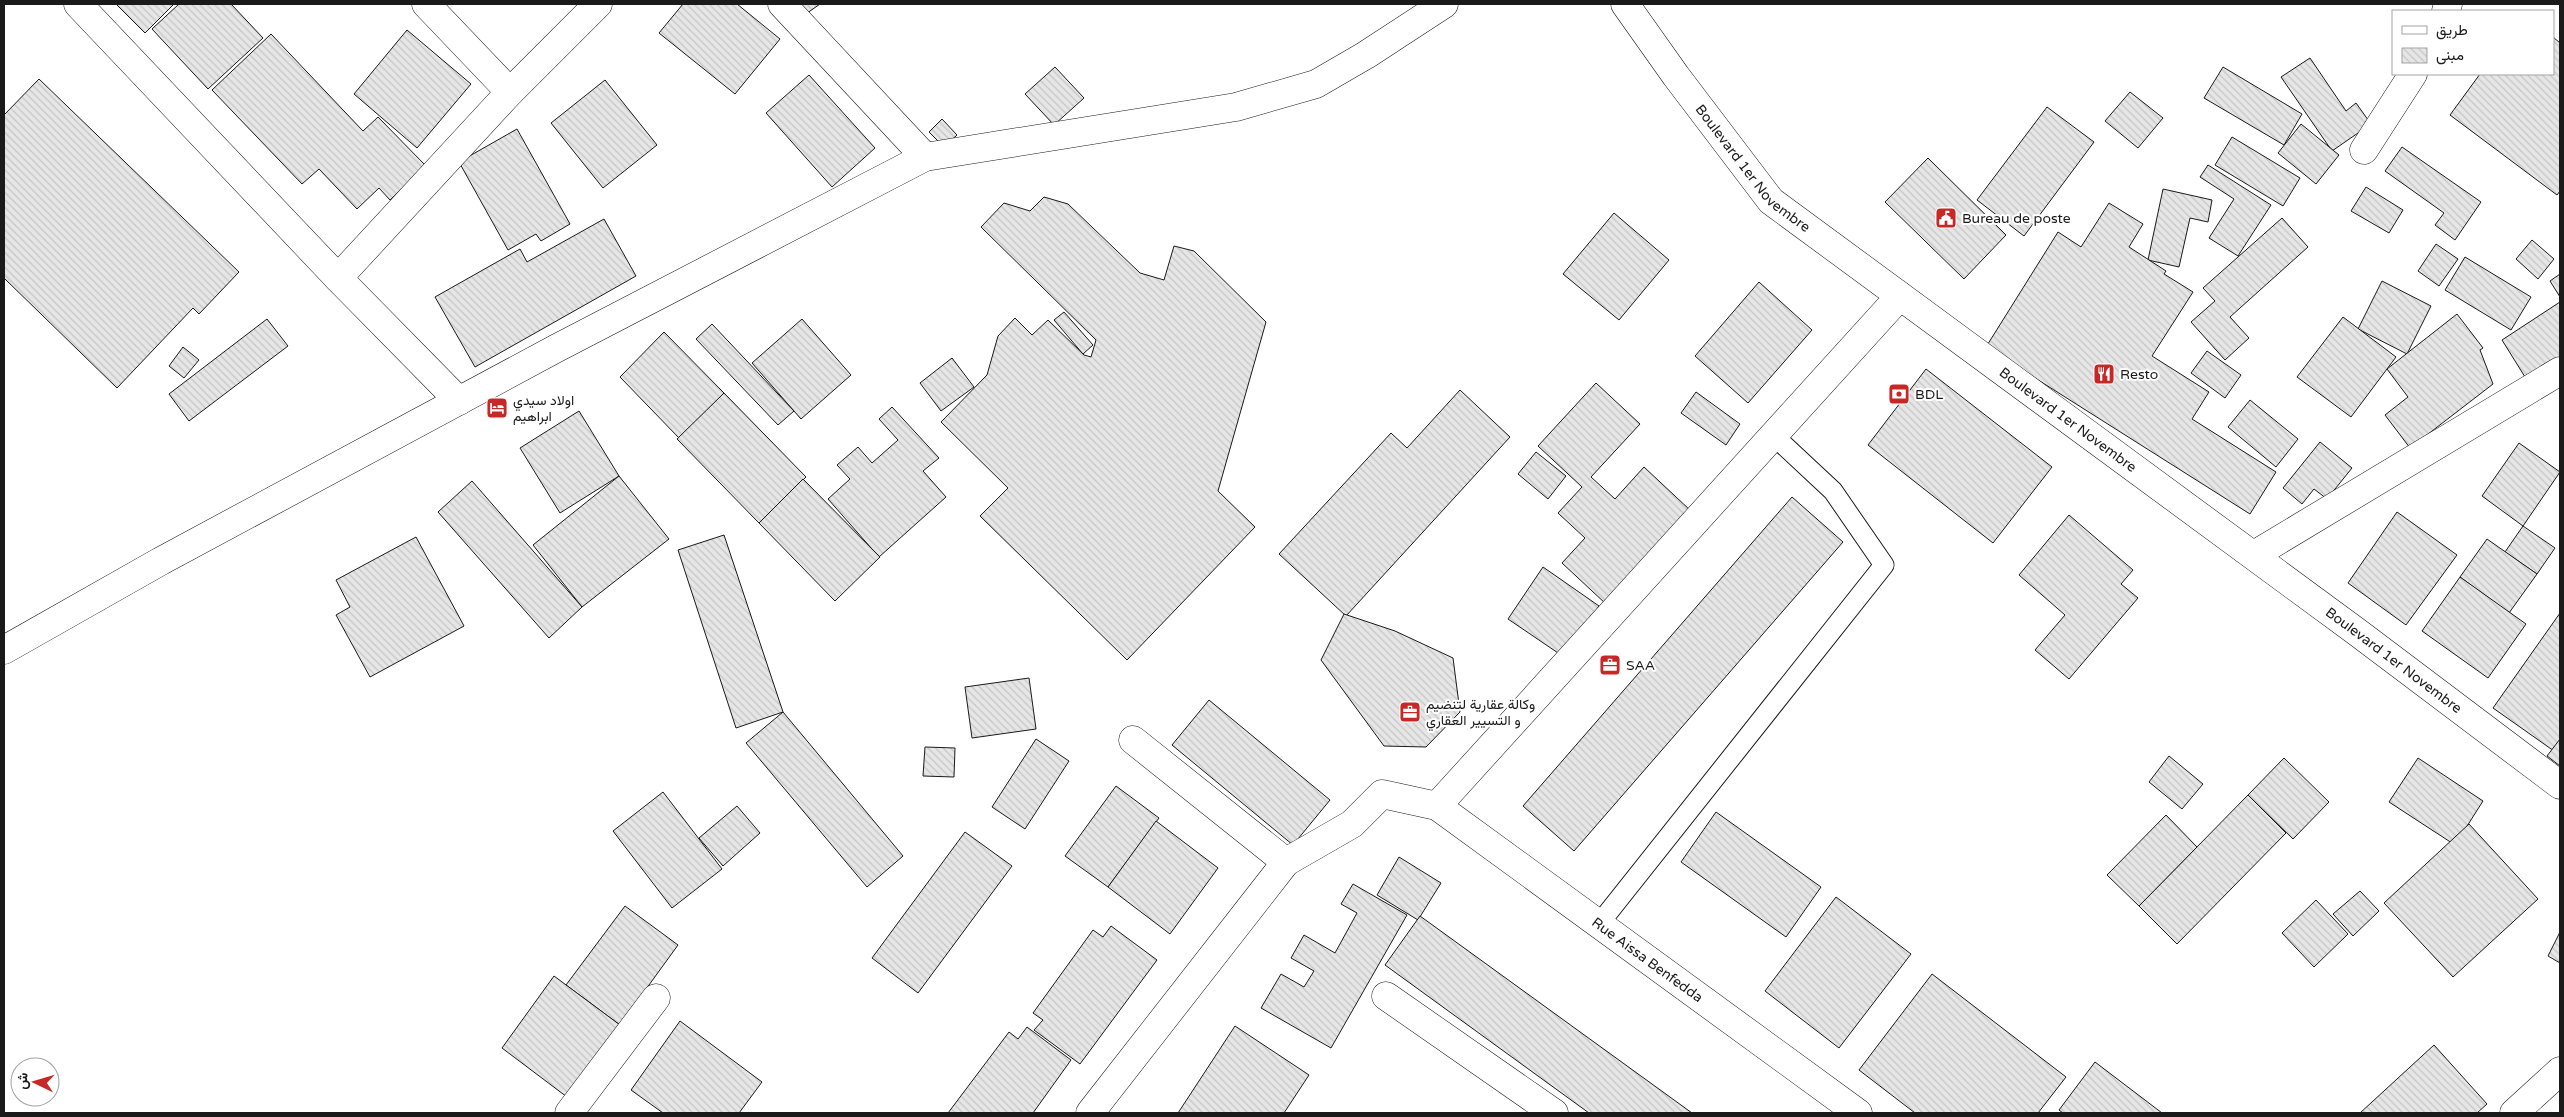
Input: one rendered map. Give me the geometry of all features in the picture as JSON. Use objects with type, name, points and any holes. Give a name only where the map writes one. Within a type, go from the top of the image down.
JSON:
[{"type":"street","points":[[78,4],[338,278],[458,401]]},
{"type":"street","points":[[426,4],[510,92]]},
{"type":"street","points":[[338,278],[510,92],[598,4]]},
{"type":"street","points":[[782,4],[926,157]]},
{"type":"street","points":[[4,650],[161,561],[458,401],[926,157],[1236,107],[1316,84],[1366,56],[1444,4]]},
{"type":"street","name":"Boulevard 1er Novembre","points":[[1625,4],[1676,76],[1772,201],[2254,555],[2560,785]]},
{"type":"street","points":[[2364,150],[2412,75]]},
{"type":"street","points":[[1090,1113],[1286,862],[1352,824],[1382,794],[1437,806],[1900,296]]},
{"type":"street","points":[[2254,555],[2560,371]]},
{"type":"street","points":[[1133,740],[1286,862]]},
{"type":"street","name":"Rue Aissa Benfedda","points":[[1437,806],[1858,1113]]},
{"type":"street","points":[[1386,996],[1554,1113]]},
{"type":"street","points":[[569,1113],[656,998]]},
{"type":"street","points":[[2514,1113],[2560,1071]]},
{"type":"lane","points":[[1599,924],[1884,565],[1833,491],[1773,435]]},
{"type":"building","points":[[116,4],[174,4],[145,33]]},
{"type":"building","points":[[179,4],[231,4],[263,38],[208,89],[152,29]]},
{"type":"building","points":[[683,4],[737,4],[780,39],[735,94],[659,33]]},
{"type":"building","points":[[793,4],[820,4],[803,16]]},
{"type":"building","points":[[407,30],[471,84],[417,148],[354,94]]},
{"type":"building","points":[[271,34],[363,131],[378,117],[426,166],[390,200],[379,188],[357,209],[319,169],[302,184],[212,90]]},
{"type":"building","points":[[2554,38],[2560,43],[2560,191],[2557,195],[2450,115],[2479,75],[2554,75]]},
{"type":"building","points":[[2310,58],[2346,111],[2356,103],[2371,124],[2332,151],[2281,77]]},
{"type":"building","points":[[1055,67],[1084,98],[1054,125],[1025,94]]},
{"type":"building","points":[[2223,67],[2302,114],[2284,145],[2204,98]]},
{"type":"building","points":[[809,75],[875,148],[832,187],[766,113]]},
{"type":"building","points":[[39,79],[239,272],[199,314],[193,308],[117,388],[4,278],[4,115]]},
{"type":"building","points":[[605,80],[657,145],[603,188],[551,123]]},
{"type":"building","points":[[2130,92],[2163,118],[2138,148],[2105,121]]},
{"type":"building","points":[[2047,107],[2094,142],[2024,236],[1977,200]]},
{"type":"building","points":[[942,119],[957,135],[944,147],[929,132]]},
{"type":"building","points":[[2301,124],[2339,155],[2316,184],[2278,153]]},
{"type":"building","points":[[517,129],[570,224],[541,241],[536,234],[508,250],[459,162]]},
{"type":"building","points":[[2232,137],[2300,178],[2283,206],[2215,165]]},
{"type":"building","points":[[2402,147],[2481,202],[2455,240],[2435,225],[2444,213],[2385,171]]},
{"type":"building","name":"Bureau de poste","points":[[1928,158],[2006,235],[1964,279],[1885,202]]},
{"type":"building","points":[[2208,165],[2271,205],[2238,256],[2209,238],[2234,199],[2200,177]]},
{"type":"building","points":[[2366,187],[2403,210],[2389,233],[2351,211]]},
{"type":"building","points":[[2163,189],[2212,200],[2208,222],[2190,218],[2179,267],[2148,260]]},
{"type":"building","points":[[1044,197],[1068,204],[1140,273],[1164,280],[1174,246],[1194,251],[1266,322],[1218,491],[1255,527],[1127,660],[980,516],[1008,488],[941,422],[987,375],[998,336],[1015,318],[1032,335],[1048,320],[1084,355],[1091,357],[1096,340],[981,227],[1004,203],[1030,211]]},
{"type":"building","name":"Resto","points":[[2109,203],[2143,224],[2129,247],[2166,271],[2164,274],[2193,292],[2152,356],[2209,392],[2192,419],[2276,472],[2250,514],[1986,347],[2058,232],[2081,247]]},
{"type":"building","points":[[1614,213],[1669,260],[1619,320],[1563,274]]},
{"type":"building","points":[[2282,218],[2308,247],[2230,317],[2249,338],[2225,360],[2191,322],[2215,301],[2203,288]]},
{"type":"building","points":[[604,219],[636,276],[475,367],[435,297],[520,249],[527,262]]},
{"type":"building","points":[[2532,240],[2554,259],[2538,279],[2516,259]]},
{"type":"building","points":[[2436,244],[2458,259],[2439,286],[2418,271]]},
{"type":"building","points":[[2465,257],[2531,297],[2511,330],[2445,290]]},
{"type":"building","points":[[2560,274],[2560,297],[2550,281]]},
{"type":"building","points":[[2382,281],[2431,306],[2407,354],[2358,329]]},
{"type":"building","points":[[1759,282],[1812,330],[1748,403],[1695,356]]},
{"type":"building","points":[[2560,302],[2560,365],[2530,385],[2502,340]]},
{"type":"building","points":[[1064,312],[1093,345],[1083,354],[1054,320]]},
{"type":"building","points":[[2457,314],[2483,348],[2480,350],[2493,384],[2410,448],[2385,415],[2408,397],[2387,369]]},
{"type":"building","points":[[2343,317],[2396,357],[2351,417],[2297,377]]},
{"type":"building","points":[[267,319],[288,346],[189,421],[169,394]]},
{"type":"building","points":[[802,319],[851,375],[801,419],[752,363]]},
{"type":"building","points":[[712,324],[794,411],[778,425],[696,339]]},
{"type":"building","points":[[664,332],[724,393],[679,438],[620,377]]},
{"type":"building","points":[[183,347],[199,360],[184,378],[169,366]]},
{"type":"building","points":[[2207,351],[2241,375],[2225,398],[2191,373]]},
{"type":"building","points":[[952,358],[974,387],[941,411],[920,383]]},
{"type":"building","points":[[1926,369],[2052,467],[1993,543],[1868,445]]},
{"type":"building","points":[[1596,383],[1640,424],[1591,477],[1615,499],[1644,467],[1691,511],[1606,604],[1562,563],[1585,538],[1558,513],[1582,487],[1538,446]]},
{"type":"building","points":[[1460,390],[1510,437],[1346,616],[1279,554],[1391,433],[1407,448]]},
{"type":"building","points":[[1696,392],[1740,424],[1726,445],[1681,413]]},
{"type":"building","points":[[724,393],[806,477],[759,523],[677,439]]},
{"type":"building","points":[[2250,400],[2298,439],[2276,467],[2228,427]]},
{"type":"building","points":[[892,407],[939,458],[923,471],[946,497],[879,557],[828,499],[850,479],[837,465],[858,447],[872,463],[898,440],[879,419]]},
{"type":"building","points":[[579,411],[619,476],[560,513],[520,448]]},
{"type":"building","points":[[2320,442],[2352,468],[2327,499],[2314,489],[2302,504],[2283,488]]},
{"type":"building","points":[[2519,443],[2560,472],[2523,526],[2482,496]]},
{"type":"building","points":[[1536,452],[1566,476],[1548,499],[1518,474]]},
{"type":"building","points":[[619,476],[669,539],[582,607],[533,545]]},
{"type":"building","points":[[803,479],[880,557],[835,601],[759,523]]},
{"type":"building","points":[[472,481],[582,607],[549,638],[438,512]]},
{"type":"building","points":[[1792,497],[1843,542],[1574,851],[1523,806]]},
{"type":"building","points":[[2397,512],[2457,555],[2406,625],[2348,583]]},
{"type":"building","points":[[2069,515],[2133,570],[2121,584],[2138,598],[2069,679],[2035,650],[2065,615],[2019,575]]},
{"type":"building","points":[[2523,526],[2555,548],[2537,574],[2505,552]]},
{"type":"building","points":[[724,535],[783,712],[736,728],[678,550]]},
{"type":"building","points":[[416,537],[464,626],[370,677],[336,615],[350,607],[336,580]]},
{"type":"building","points":[[2487,539],[2537,574],[2509,613],[2460,577]]},
{"type":"building","points":[[1543,567],[1599,606],[1564,657],[1508,619]]},
{"type":"building","points":[[2460,577],[2526,624],[2488,678],[2422,631]]},
{"type":"building","points":[[2560,613],[2560,742],[2554,751],[2493,708]]},
{"type":"building","points":[[1344,614],[1395,631],[1453,658],[1460,712],[1426,747],[1384,746],[1321,660]]},
{"type":"building","points":[[1029,678],[1036,729],[972,738],[965,687]]},
{"type":"building","points":[[1209,700],[1330,800],[1293,845],[1172,745]]},
{"type":"building","points":[[783,712],[903,856],[867,887],[746,743]]},
{"type":"building","points":[[1036,739],[1069,761],[1025,829],[992,807]]},
{"type":"building","points":[[2560,739],[2560,766],[2547,756]]},
{"type":"building","points":[[925,747],[955,748],[954,777],[923,776]]},
{"type":"building","points":[[2169,756],[2203,784],[2182,809],[2149,782]]},
{"type":"building","points":[[2284,758],[2329,802],[2293,839],[2248,795]]},
{"type":"building","points":[[2418,758],[2483,801],[2455,845],[2389,802]]},
{"type":"building","points":[[1116,786],[1159,818],[1108,887],[1065,856]]},
{"type":"building","points":[[663,792],[722,869],[672,908],[613,831]]},
{"type":"building","points":[[2248,795],[2286,833],[2177,944],[2139,906]]},
{"type":"building","points":[[737,806],[760,833],[723,866],[699,838]]},
{"type":"building","points":[[1716,812],[1821,887],[1786,937],[1681,862]]},
{"type":"building","points":[[2166,815],[2197,847],[2139,906],[2107,875]]},
{"type":"building","points":[[1156,821],[1218,868],[1170,934],[1108,887]]},
{"type":"building","points":[[2469,824],[2538,899],[2453,977],[2384,903]]},
{"type":"building","points":[[965,832],[1012,866],[918,993],[872,958]]},
{"type":"building","points":[[1399,857],[1441,883],[1418,920],[1377,895]]},
{"type":"building","points":[[1353,884],[1407,915],[1331,1048],[1261,1008],[1281,974],[1304,987],[1314,971],[1291,958],[1304,935],[1335,953],[1357,913],[1341,904]]},
{"type":"building","points":[[2360,891],[2379,911],[2353,936],[2333,914]]},
{"type":"building","points":[[1836,897],[1911,954],[1839,1048],[1765,991]]},
{"type":"building","points":[[2316,900],[2348,934],[2314,967],[2282,933]]},
{"type":"building","points":[[625,906],[678,945],[620,1025],[566,985]]},
{"type":"building","points":[[1420,916],[1692,1113],[1589,1113],[1385,965]]},
{"type":"building","points":[[1111,926],[1157,960],[1080,1064],[1034,1030],[1043,1020],[1033,1013],[1093,930],[1103,937]]},
{"type":"building","points":[[2560,932],[2560,963],[2548,956]]},
{"type":"building","points":[[1932,974],[2066,1077],[2038,1113],[1915,1113],[1859,1070]]},
{"type":"building","points":[[554,976],[620,1025],[567,1097],[502,1048]]},
{"type":"building","points":[[680,1021],[762,1082],[739,1113],[663,1113],[631,1090]]},
{"type":"building","points":[[1235,1026],[1309,1075],[1284,1113],[1178,1113]]},
{"type":"building","points":[[1027,1027],[1071,1060],[1033,1113],[948,1113],[1009,1032],[1018,1039]]},
{"type":"building","points":[[2434,1045],[2487,1104],[2477,1113],[2360,1113]]},
{"type":"building","points":[[2095,1062],[2162,1113],[2063,1113],[2059,1110]]},
{"type":"place","name":"Bureau de poste","points":[[1946,218]]},
{"type":"place","name":"Resto","points":[[2104,374]]},
{"type":"place","name":"BDL","points":[[1899,394]]},
{"type":"place","name":"اولاد سيدي ابراهيم","points":[[497,408]]},
{"type":"place","name":"SAA","points":[[1610,665]]},
{"type":"place","name":"وكالة عقارية لتنضيم و التسيير العقاري","points":[[1410,712]]}]
